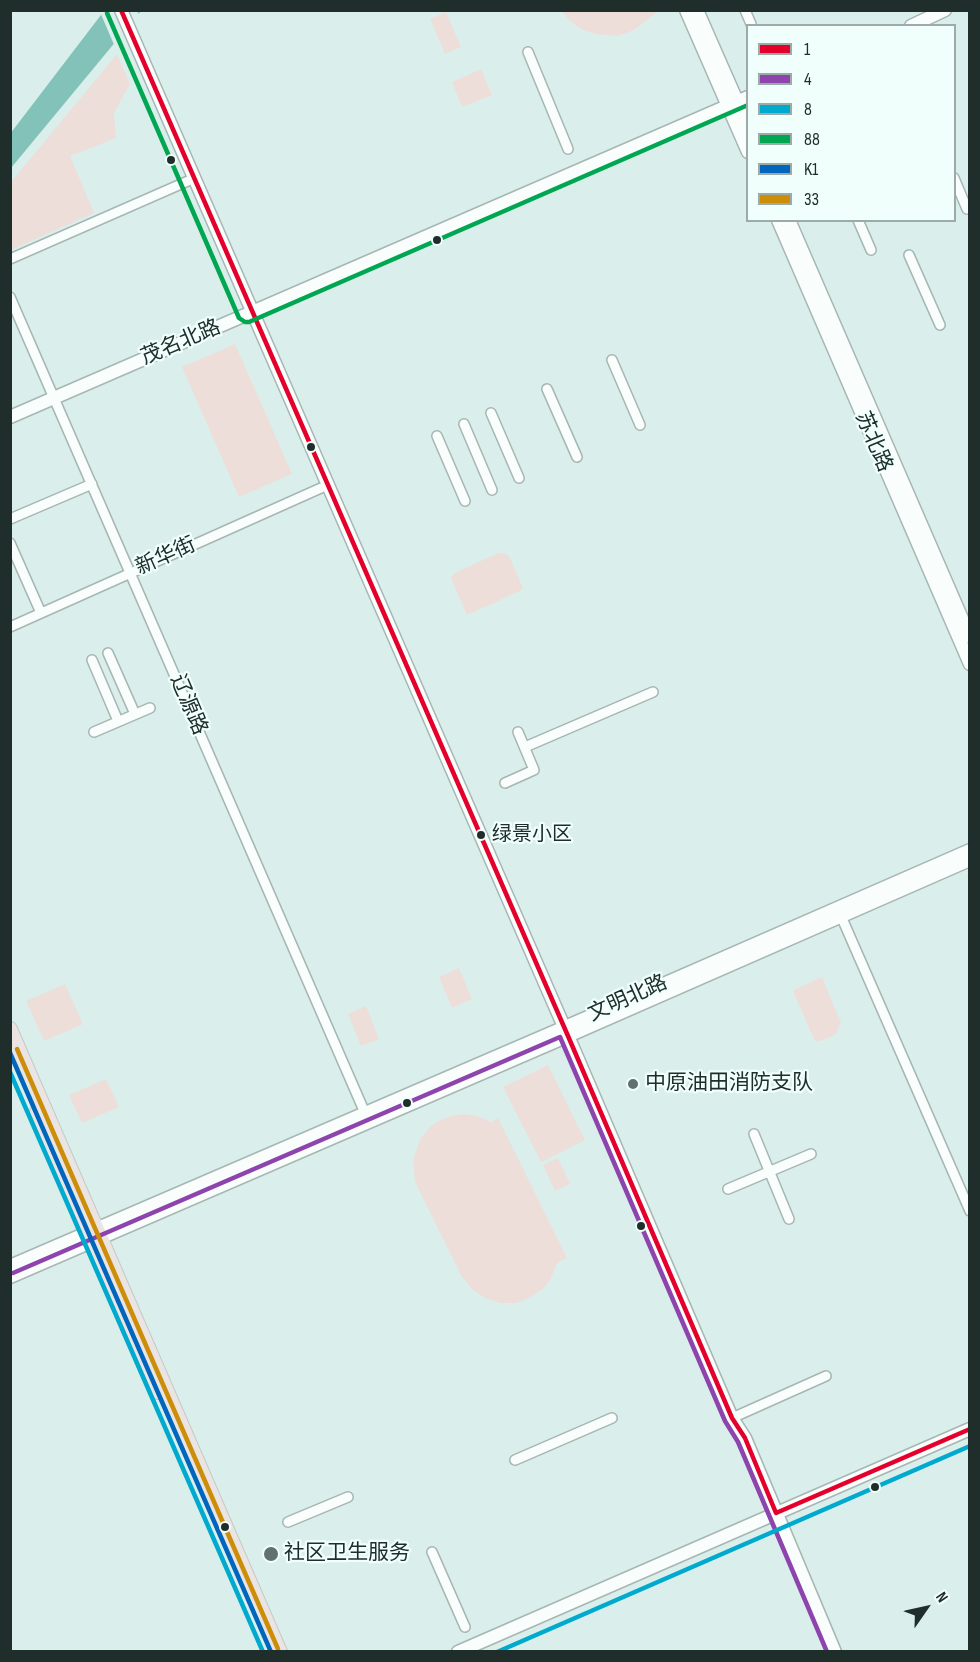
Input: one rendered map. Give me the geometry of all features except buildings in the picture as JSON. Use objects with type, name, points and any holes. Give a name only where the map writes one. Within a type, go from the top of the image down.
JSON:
[{"type":"main road","points":[[10,1029],[271,1652]]},
{"type":"main road","points":[[10,1052],[95,1235],[280,1652]]},
{"type":"street","points":[[114,10],[129,36],[562,1033],[722,1413],[774,1518],[835,1652]]},
{"type":"street","points":[[121,10],[129,36],[188,181],[249,313],[321,488],[732,1418],[745,1438],[826,1652]]},
{"type":"street","points":[[686,10],[737,101],[746,147]]},
{"type":"street","points":[[697,10],[746,124]]},
{"type":"street","points":[[745,10],[751,24]]},
{"type":"street","points":[[915,24],[945,10]]},
{"type":"street","points":[[528,52],[568,149]]},
{"type":"street","name":"茂名北路","points":[[10,417],[737,101]]},
{"type":"street","points":[[10,258],[188,181]]},
{"type":"street","points":[[956,183],[967,209]]},
{"type":"street","name":"苏北路","points":[[779,222],[969,664]]},
{"type":"street","name":"苏北路","points":[[790,222],[969,637]]},
{"type":"street","points":[[859,222],[871,250]]},
{"type":"street","points":[[909,255],[940,325]]},
{"type":"street","name":"辽源路","points":[[10,297],[365,1113]]},
{"type":"street","points":[[612,360],[640,425]]},
{"type":"street","points":[[548,388],[577,457]]},
{"type":"street","points":[[491,413],[519,478]]},
{"type":"street","points":[[464,424],[492,490]]},
{"type":"street","points":[[437,436],[465,501]]},
{"type":"street","points":[[10,519],[92,484]]},
{"type":"street","name":"新华街","points":[[10,627],[321,488]]},
{"type":"street","points":[[10,543],[41,613]]},
{"type":"street","points":[[108,653],[135,714]]},
{"type":"street","points":[[92,660],[118,722]]},
{"type":"street","points":[[525,747],[653,692]]},
{"type":"street","points":[[94,732],[150,708]]},
{"type":"street","points":[[505,783],[534,770],[518,732]]},
{"type":"street","name":"文明北路","points":[[95,1235],[365,1113],[562,1033],[969,850]]},
{"type":"street","name":"文明北路","points":[[95,1235],[969,860]]},
{"type":"street","points":[[841,916],[969,1211]]},
{"type":"street","points":[[754,1134],[789,1219]]},
{"type":"street","points":[[728,1189],[811,1154]]},
{"type":"street","points":[[10,1266],[95,1235]]},
{"type":"street","points":[[10,1277],[95,1235]]},
{"type":"street","points":[[732,1418],[826,1376]]},
{"type":"street","points":[[515,1460],[612,1418]]},
{"type":"street","points":[[477,1652],[969,1429]]},
{"type":"street","points":[[458,1652],[969,1438]]},
{"type":"street","points":[[288,1522],[348,1497]]},
{"type":"street","points":[[432,1552],[465,1627]]},
{"type":"shaded area","points":[[104,11],[141,11],[11,168],[10,134]]},
{"type":"shaded area","points":[[562,11],[658,11],[637,28],[616,36],[596,34],[581,29]]},
{"type":"shaded area","points":[[446,12],[461,47],[445,54],[430,19]]},
{"type":"shaded area","points":[[117,54],[130,84],[114,113],[116,138],[70,156],[94,213],[11,250],[11,182]]},
{"type":"shaded area","points":[[481,69],[492,95],[462,107],[452,82]]},
{"type":"shaded area","points":[[235,344],[292,474],[239,497],[182,367]]},
{"type":"shaded area","points":[[498,553],[505,553],[509,556],[523,588],[467,615],[451,579],[452,576]]},
{"type":"shaded area","points":[[459,968],[472,999],[452,1008],[439,977]]},
{"type":"shaded area","points":[[822,977],[841,1023],[837,1034],[815,1041],[794,990]]},
{"type":"shaded area","points":[[65,984],[83,1024],[44,1041],[26,1001]]},
{"type":"shaded area","points":[[366,1006],[379,1039],[361,1046],[348,1014]]},
{"type":"shaded area","points":[[548,1065],[585,1140],[541,1162],[503,1087]]},
{"type":"shaded area","points":[[106,1079],[119,1107],[82,1123],[69,1095]]},
{"type":"shaded area","points":[[464,1114],[478,1116],[491,1122],[498,1118],[567,1258],[557,1263],[550,1280],[542,1290],[523,1301],[500,1303],[485,1298],[472,1289],[462,1277],[415,1182],[413,1159],[421,1138],[437,1122],[450,1116]]},
{"type":"shaded area","points":[[558,1158],[570,1184],[555,1191],[543,1165]]},
{"type":"pier","points":[[101,10],[137,11],[140,16],[115,47],[100,12]]},
{"type":"transit line","name":"1","points":[[121,10],[732,1418],[745,1438],[776,1513],[970,1429]]},
{"type":"transit line","name":"88","points":[[107,13],[239,318],[245,322],[746,106]]},
{"type":"transit line","name":"4","points":[[13,1273],[560,1037],[725,1421],[738,1442],[827,1652]]},
{"type":"transit line","name":"33","points":[[17,1049],[278,1649]]},
{"type":"transit line","name":"K1","points":[[10,1053],[271,1652]]},
{"type":"transit line","name":"8","points":[[10,1072],[263,1652]]},
{"type":"transit line","name":"8","points":[[497,1652],[970,1446]]},
{"type":"place","name":"绿景小区","points":[[481,835]]},
{"type":"place","name":"中原油田消防支队","points":[[633,1084]]},
{"type":"place","name":"社区卫生服务","points":[[271,1554]]}]
